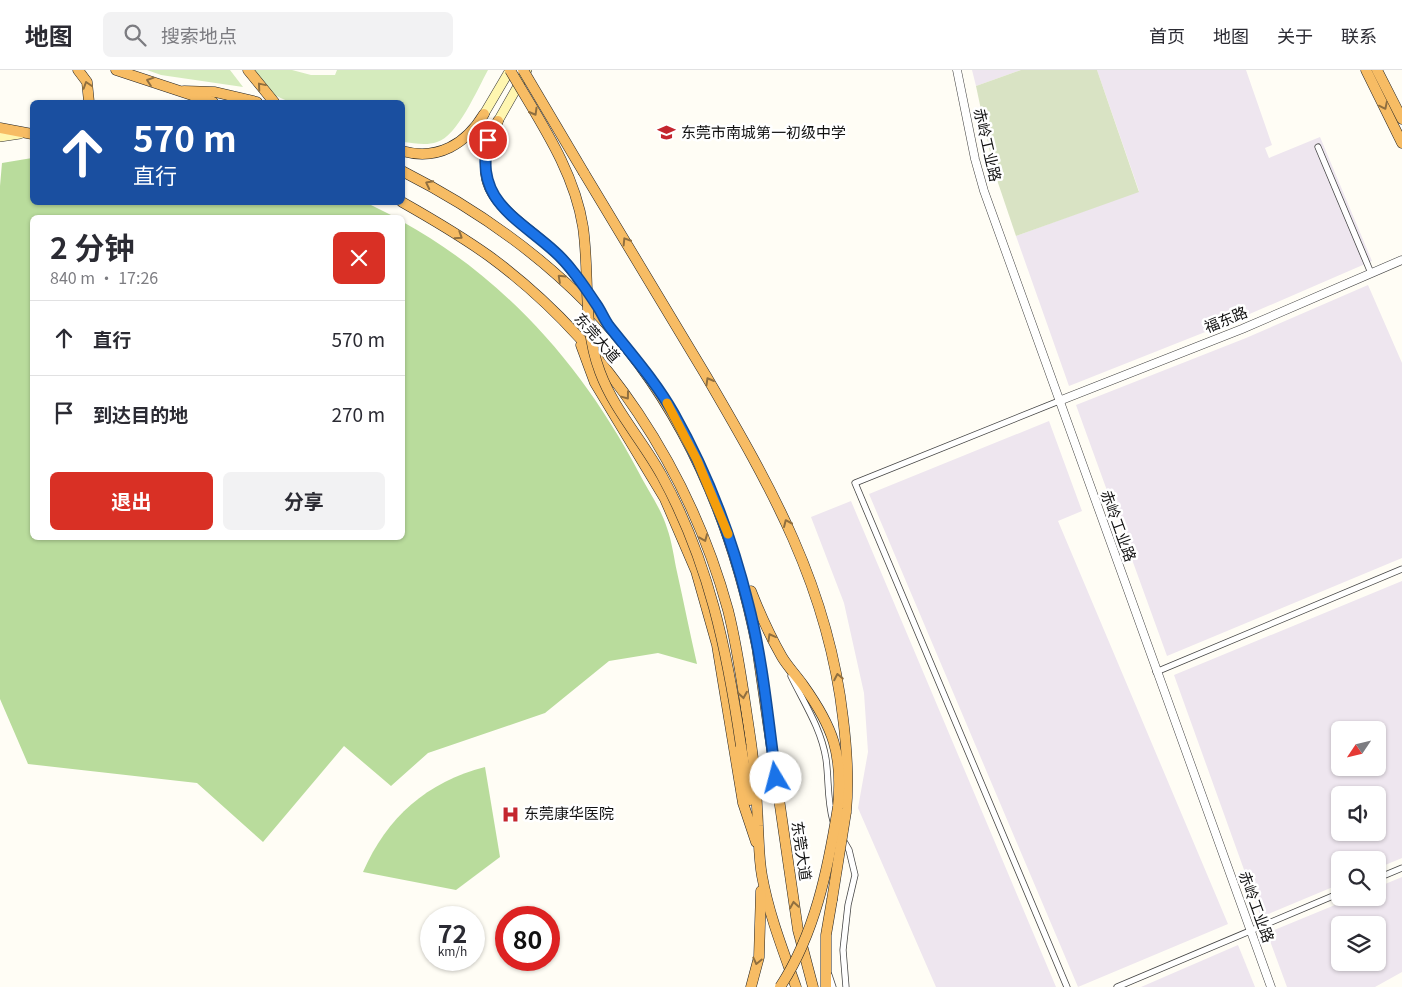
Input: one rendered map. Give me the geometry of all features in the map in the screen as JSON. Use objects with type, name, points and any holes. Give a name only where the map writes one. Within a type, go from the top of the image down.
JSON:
[{"type":"highway","points":[[78,70],[88,82],[89,100]]},
{"type":"highway","points":[[116,70],[207,100]]},
{"type":"highway","points":[[248,70],[272,100]]},
{"type":"highway","points":[[510,70],[554,146],[570,180],[582,226],[588,325],[592,349],[600,374],[662,475],[688,530],[708,583],[726,650],[759,848]]},
{"type":"highway","points":[[522,70],[721,402],[785,517],[823,615],[840,687],[849,782],[820,898],[808,930],[780,987]]},
{"type":"highway","points":[[1366,70],[1402,143]]},
{"type":"highway","points":[[1377,70],[1402,119]]},
{"type":"highway","points":[[180,91],[215,92],[249,100]]},
{"type":"highway","points":[[405,151],[428,154],[442,152],[466,138],[484,114]]},
{"type":"highway","points":[[498,121],[488,140],[484,157],[485,173],[490,190],[508,214],[555,252],[567,265],[597,305],[609,326]]},
{"type":"highway","points":[[0,128],[30,129]]},
{"type":"highway","points":[[0,128],[30,134]]},
{"type":"highway","name":"东莞大道","points":[[405,172],[446,193],[507,234],[544,263],[609,326],[634,355],[674,414],[701,468],[732,545],[749,605],[757,647],[798,930],[813,987]]},
{"type":"highway","name":"东莞大道","points":[[405,204],[490,257],[555,313],[578,337],[609,373],[648,427],[693,511],[709,552],[728,613],[750,732],[760,860],[770,913],[796,987]]},
{"type":"highway","points":[[578,337],[595,382],[665,499],[696,570],[717,645],[743,803],[759,848]]},
{"type":"highway","points":[[732,545],[767,630],[783,658],[814,700],[835,741],[840,771],[842,809],[825,960],[826,987]]},
{"type":"highway","points":[[840,771],[844,726]]},
{"type":"highway","points":[[751,987],[759,957],[761,926],[760,860]]},
{"type":"main road","points":[[484,114],[510,70]]},
{"type":"main road","points":[[498,121],[527,70]]},
{"type":"main road","points":[[0,137],[30,134]]},
{"type":"street","name":"赤岭工业路","points":[[956,70],[975,159],[984,191],[1271,987]]},
{"type":"street","points":[[1318,147],[1371,273]]},
{"type":"street","name":"福东路","points":[[1059,401],[1242,329],[1402,260]]},
{"type":"street","points":[[1059,401],[855,483],[1067,987]]},
{"type":"street","points":[[1156,672],[1402,569]]},
{"type":"street","points":[[783,658],[816,724],[826,759],[827,795],[833,820],[849,850],[855,875],[843,950],[846,987]]},
{"type":"street","points":[[1386,875],[1402,868]]},
{"type":"street","points":[[1117,987],[1331,898]]},
{"type":"street","points":[[825,960],[833,987]]},
{"type":"shaded area","points":[[972,70],[1021,70],[976,86]]},
{"type":"shaded area","points":[[1097,70],[1246,70],[1272,145],[1265,148],[1269,158],[1320,137],[1372,261],[1238,319],[1069,386],[1016,236],[1139,191]]},
{"type":"shaded area","points":[[1368,285],[1402,363],[1402,558],[1167,656],[1076,405],[1246,338]]},
{"type":"shaded area","points":[[1049,421],[1082,511],[1058,521],[1228,924],[1078,987],[869,494]]},
{"type":"shaded area","points":[[851,501],[1056,987],[936,987],[858,808],[868,752],[864,693],[844,603],[811,517]]},
{"type":"shaded area","points":[[1402,581],[1402,858],[1386,865],[1386,851],[1331,851],[1331,888],[1261,917],[1174,675]]},
{"type":"shaded area","points":[[1402,877],[1402,972],[1375,987],[1287,987],[1267,933],[1333,906],[1386,906],[1386,884]]},
{"type":"shaded area","points":[[1238,945],[1255,987],[1141,987]]},
{"type":"green space","points":[[147,70],[230,70],[243,87],[161,75]]},
{"type":"green space","points":[[249,70],[292,70],[311,75],[335,75],[337,70],[488,70],[466,111],[452,131],[445,138],[437,142],[424,144],[405,142],[405,100],[285,100],[267,90]]},
{"type":"green space","points":[[1021,70],[1097,70],[1139,192],[1016,236],[994,171],[976,86]]},
{"type":"green space","points":[[30,158],[30,205],[371,205],[391,215],[30,215],[30,540],[405,540],[405,223],[475,270],[508,298],[567,362],[593,396],[658,506],[669,533],[697,664],[658,653],[609,661],[545,713],[428,753],[391,786],[344,746],[263,842],[197,783],[28,764],[0,699],[0,186],[2,163]]},
{"type":"green space","points":[[485,767],[500,857],[456,890],[363,872],[384,834],[411,805],[427,792],[445,782]]},
{"type":"slow traffic","points":[[667,403],[697,460],[728,534]]},
{"type":"place","name":"东莞市南城第一初级中学","points":[[667,133]]},
{"type":"place","name":"东莞康华医院","points":[[510,814]]},
{"type":"route","points":[[488,140],[484,157],[485,173],[490,190],[498,203],[508,214],[555,252],[572,272],[597,305],[609,326],[634,355],[653,382],[674,414],[697,460],[732,545],[749,605],[776,778]]}]
